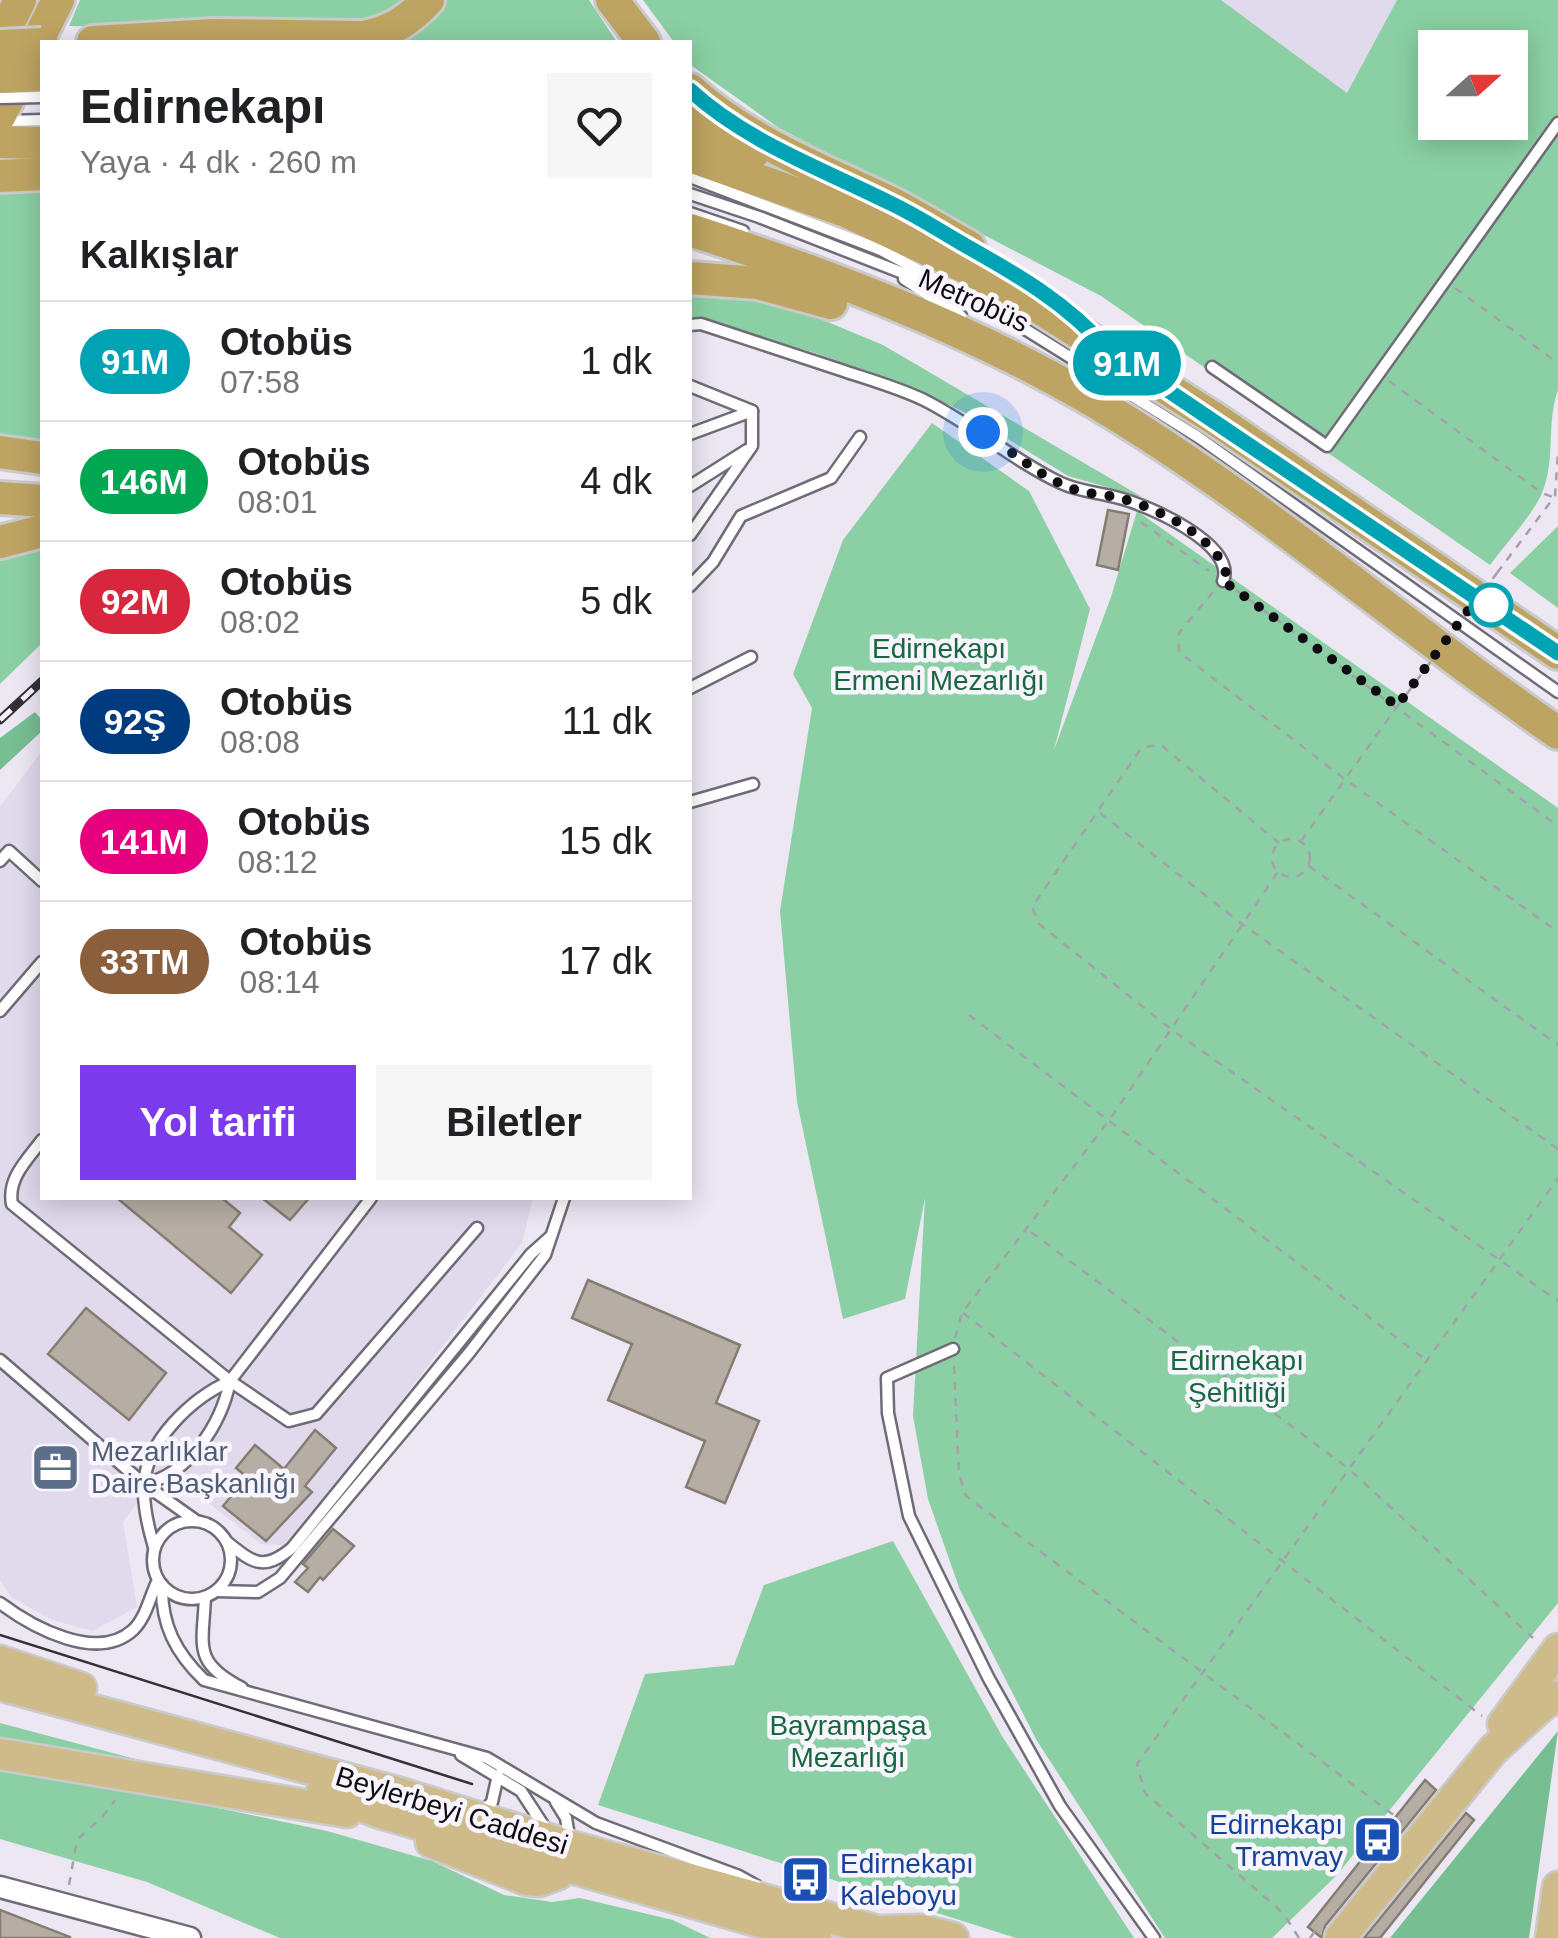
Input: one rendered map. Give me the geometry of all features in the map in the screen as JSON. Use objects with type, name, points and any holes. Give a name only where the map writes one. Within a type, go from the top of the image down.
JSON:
[{"type":"highway","points":[[20,0],[0,43],[40,44]]},
{"type":"highway","points":[[0,118],[58,0]]},
{"type":"highway","points":[[167,40],[214,35],[382,34],[428,0]]},
{"type":"highway","points":[[612,0],[642,40]]},
{"type":"highway","points":[[0,77],[40,75]]},
{"type":"highway","points":[[692,92],[712,110],[759,140],[891,203],[1053,298],[1083,322],[1108,350]]},
{"type":"highway","points":[[692,131],[765,157],[959,242]]},
{"type":"highway","points":[[692,157],[848,212],[1032,303],[1558,652]]},
{"type":"highway","points":[[692,231],[912,312],[1055,372],[1217,481],[1486,684],[1558,733]]},
{"type":"highway","points":[[692,278],[758,282],[786,289],[976,355],[1055,372]]},
{"type":"highway","points":[[0,452],[40,458]]},
{"type":"highway","points":[[0,498],[40,501]]},
{"type":"highway","points":[[0,542],[40,532]]},
{"type":"main road","points":[[0,1661],[225,1736],[262,1755]]},
{"type":"main road","points":[[1327,1935],[1421,1836],[1496,1739],[1544,1704],[1552,1671]]},
{"type":"main road","name":"Beylerbeyi Caddesi","points":[[0,1685],[478,1816],[562,1851],[816,1938]]},
{"type":"main road","name":"Beylerbeyi Caddesi","points":[[0,1706],[346,1798],[390,1816],[430,1842],[527,1880],[551,1878],[562,1851]]},
{"type":"main road","points":[[0,1754],[324,1810],[390,1816]]},
{"type":"main road","name":"Beylerbeyi Caddesi","points":[[562,1851],[778,1901],[893,1935],[921,1930],[953,1938]]},
{"type":"main road","points":[[1550,1934],[1558,1887]]},
{"type":"street","points":[[0,1887],[153,1932],[190,1938]]},
{"type":"lane","points":[[0,98],[40,98]]},
{"type":"lane","points":[[0,118],[32,134]]},
{"type":"lane","points":[[1212,367],[1327,446],[1558,124]]},
{"type":"lane","name":"Metrobüs","points":[[692,178],[881,250],[1009,319],[1198,437],[1558,692]]},
{"type":"lane","points":[[692,195],[969,298]]},
{"type":"lane","points":[[692,214],[753,234]]},
{"type":"lane","name":"Metrobüs","points":[[875,282],[966,320],[891,269]]},
{"type":"lane","points":[[692,325],[700,324],[907,392],[983,432],[1077,491],[1118,497],[1168,516],[1217,551],[1226,574],[1223,581]]},
{"type":"lane","points":[[1055,372],[1119,400],[1327,544]]},
{"type":"lane","points":[[692,387],[752,411]]},
{"type":"lane","points":[[692,430],[752,411]]},
{"type":"lane","points":[[692,533],[752,446],[752,411]]},
{"type":"lane","points":[[692,584],[713,562],[741,516],[831,478],[860,437]]},
{"type":"lane","points":[[692,485],[752,446]]},
{"type":"lane","points":[[1371,579],[1558,719]]},
{"type":"lane","points":[[692,687],[752,656]]},
{"type":"lane","points":[[692,801],[753,784]]},
{"type":"lane","points":[[0,862],[9,851],[40,880]]},
{"type":"lane","points":[[0,1010],[40,964]]},
{"type":"lane","points":[[40,1143],[16,1175],[10,1192],[12,1204],[230,1381],[289,1421],[316,1414],[476,1228]]},
{"type":"lane","points":[[144,1484],[164,1480],[182,1467],[224,1410],[230,1381],[369,1200]]},
{"type":"lane","points":[[160,1583],[180,1598],[258,1592],[280,1578],[545,1255],[563,1200]]},
{"type":"lane","points":[[0,1360],[144,1484],[195,1520],[220,1532],[246,1558],[270,1563],[292,1548],[530,1254],[551,1236]]},
{"type":"lane","points":[[953,1349],[887,1378],[888,1413],[910,1516],[988,1676],[1060,1806],[1154,1938]]},
{"type":"lane","points":[[230,1381],[204,1393],[163,1436],[148,1463],[144,1484],[154,1547],[152,1559],[166,1622],[181,1655],[204,1680],[488,1758],[609,1829],[740,1876],[778,1901]]},
{"type":"lane","points":[[154,1547],[169,1527],[195,1520]]},
{"type":"lane","points":[[227,1542],[230,1569],[210,1594],[200,1646],[216,1673],[251,1693]]},
{"type":"lane","points":[[0,1603],[20,1617],[68,1638],[100,1643],[118,1639],[137,1626],[160,1583]]},
{"type":"lane","points":[[455,1751],[498,1775],[530,1801],[562,1851]]},
{"type":"lane","points":[[478,1816],[492,1802],[498,1775]]},
{"type":"lane","points":[[553,1796],[566,1818],[562,1851]]},
{"type":"path","points":[[1446,281],[1558,363]]},
{"type":"path","points":[[1379,374],[1542,493],[1556,497]]},
{"type":"path","points":[[1301,842],[1397,706],[1556,497],[1558,453]]},
{"type":"path","points":[[1141,522],[1558,826]]},
{"type":"path","points":[[1223,581],[1179,632],[1179,652],[1346,780],[1558,932]]},
{"type":"path","points":[[1280,843],[1161,745],[1142,747],[1032,907],[1039,924],[1172,1030],[1558,1302]]},
{"type":"path","points":[[1098,812],[1242,924],[1558,1148]]},
{"type":"path","points":[[1288,839],[1301,842],[1310,853],[1309,866],[1298,876],[1278,872],[1272,854],[1280,843],[1288,839]]},
{"type":"path","points":[[1309,866],[1558,1046]]},
{"type":"path","points":[[1278,872],[1110,1120],[962,1313],[953,1349],[960,1474],[966,1496],[1421,1836]]},
{"type":"path","points":[[968,1015],[1427,1360]]},
{"type":"path","points":[[1299,1938],[1283,1913],[1146,1793],[1137,1764],[1558,1178]]},
{"type":"path","points":[[1028,1230],[1349,1469],[1552,1671]]},
{"type":"path","points":[[962,1313],[1283,1559],[1496,1739]]},
{"type":"path","points":[[73,1868],[76,1840],[137,1777]]},
{"type":"path","points":[[1310,1938],[1327,1935]]},
{"type":"shaded area","points":[[1221,0],[1397,0],[1348,94]]},
{"type":"shaded area","points":[[40,754],[40,1200],[533,1200],[522,1243],[293,1541],[261,1544],[163,1467],[123,1522],[137,1607],[93,1631],[52,1620],[11,1597],[0,1581],[0,807]]},
{"type":"green space","points":[[80,0],[416,0],[356,31],[69,26]]},
{"type":"green space","points":[[446,0],[589,0],[616,40],[403,40],[430,22]]},
{"type":"green space","points":[[643,0],[1221,0],[1347,93],[1397,0],[1558,0],[1558,390],[1552,415],[1549,468],[1538,502],[1490,565],[1101,296],[779,128],[692,66],[692,40],[673,40]]},
{"type":"green space","points":[[40,189],[40,446],[0,440],[0,191]]},
{"type":"green space","points":[[732,294],[811,315],[883,345],[1142,497],[1068,476],[964,412],[904,384],[692,317],[692,296]]},
{"type":"green space","name":"Edirnekapı Şehitliği","points":[[932,423],[1029,491],[1090,609],[1054,750],[1111,597],[1137,511],[1558,808],[1558,1603],[1336,1876],[1272,1938],[1165,1938],[1037,1741],[960,1590],[928,1499],[913,1416],[925,1198],[905,1299],[843,1319],[797,1102],[780,911],[812,708],[793,674],[843,540]]},
{"type":"green space","points":[[1558,526],[1558,608],[1510,573]]},
{"type":"green space","points":[[40,550],[40,645],[0,684],[0,561]]},
{"type":"green space","points":[[35,712],[40,718],[40,733],[0,770],[0,738]]},
{"type":"green space","name":"Bayrampaşa Mezarlığı","points":[[893,1541],[1002,1736],[1134,1938],[1016,1938],[598,1805],[645,1674],[734,1665],[764,1585]]},
{"type":"green space","points":[[0,1723],[173,1769],[0,1741]]},
{"type":"green space","points":[[1558,1731],[1529,1938],[1390,1938]]},
{"type":"green space","points":[[0,1769],[123,1788],[327,1831],[432,1861],[504,1895],[552,1902],[580,1898],[673,1920],[710,1938],[280,1938],[147,1882],[0,1839]]},
{"type":"building","points":[[1108,510],[1129,514],[1118,570],[1097,565]]},
{"type":"building","points":[[119,1200],[224,1200],[240,1213],[229,1227],[262,1255],[231,1293]]},
{"type":"building","points":[[265,1200],[307,1200],[290,1220]]},
{"type":"building","points":[[588,1280],[740,1345],[716,1403],[759,1421],[725,1503],[686,1487],[705,1441],[608,1400],[632,1344],[572,1318]]},
{"type":"building","points":[[86,1308],[166,1373],[129,1420],[48,1354]]},
{"type":"building","points":[[315,1430],[336,1448],[305,1486],[312,1492],[266,1541],[223,1506],[247,1477],[236,1468],[255,1445],[284,1469]]},
{"type":"building","points":[[333,1529],[354,1546],[308,1592],[295,1582],[308,1568],[303,1564]]},
{"type":"building","points":[[1425,1780],[1436,1790],[1325,1926],[1322,1938],[1308,1927]]},
{"type":"building","points":[[1466,1813],[1474,1820],[1380,1938],[1364,1938]]},
{"type":"building","points":[[0,1910],[70,1937],[70,1938],[0,1938]]},
{"type":"tram line","points":[[0,1635],[472,1784]]},
{"type":"railway","points":[[0,720],[40,683]]},
{"type":"bus line","name":"91M","points":[[692,92],[712,110],[759,140],[891,203],[1016,274],[1083,322],[1108,350],[1216,419],[1558,653]]},
{"type":"place","name":"Mezarlıklar Daire Başkanlığı","points":[[56,1467]]},
{"type":"place","name":"Edirnekapı Tramvay","points":[[1378,1840]]},
{"type":"place","name":"Edirnekapı Kaleboyu","points":[[805,1879]]},
{"type":"route","points":[[983,432],[1077,491],[1118,497],[1168,516],[1217,551],[1224,562],[1223,581],[1397,706],[1476,600],[1491,605]]},
{"type":"park label","name":"Edirnekapı Ermeni Mezarlığı","points":[[939,664]]}]
